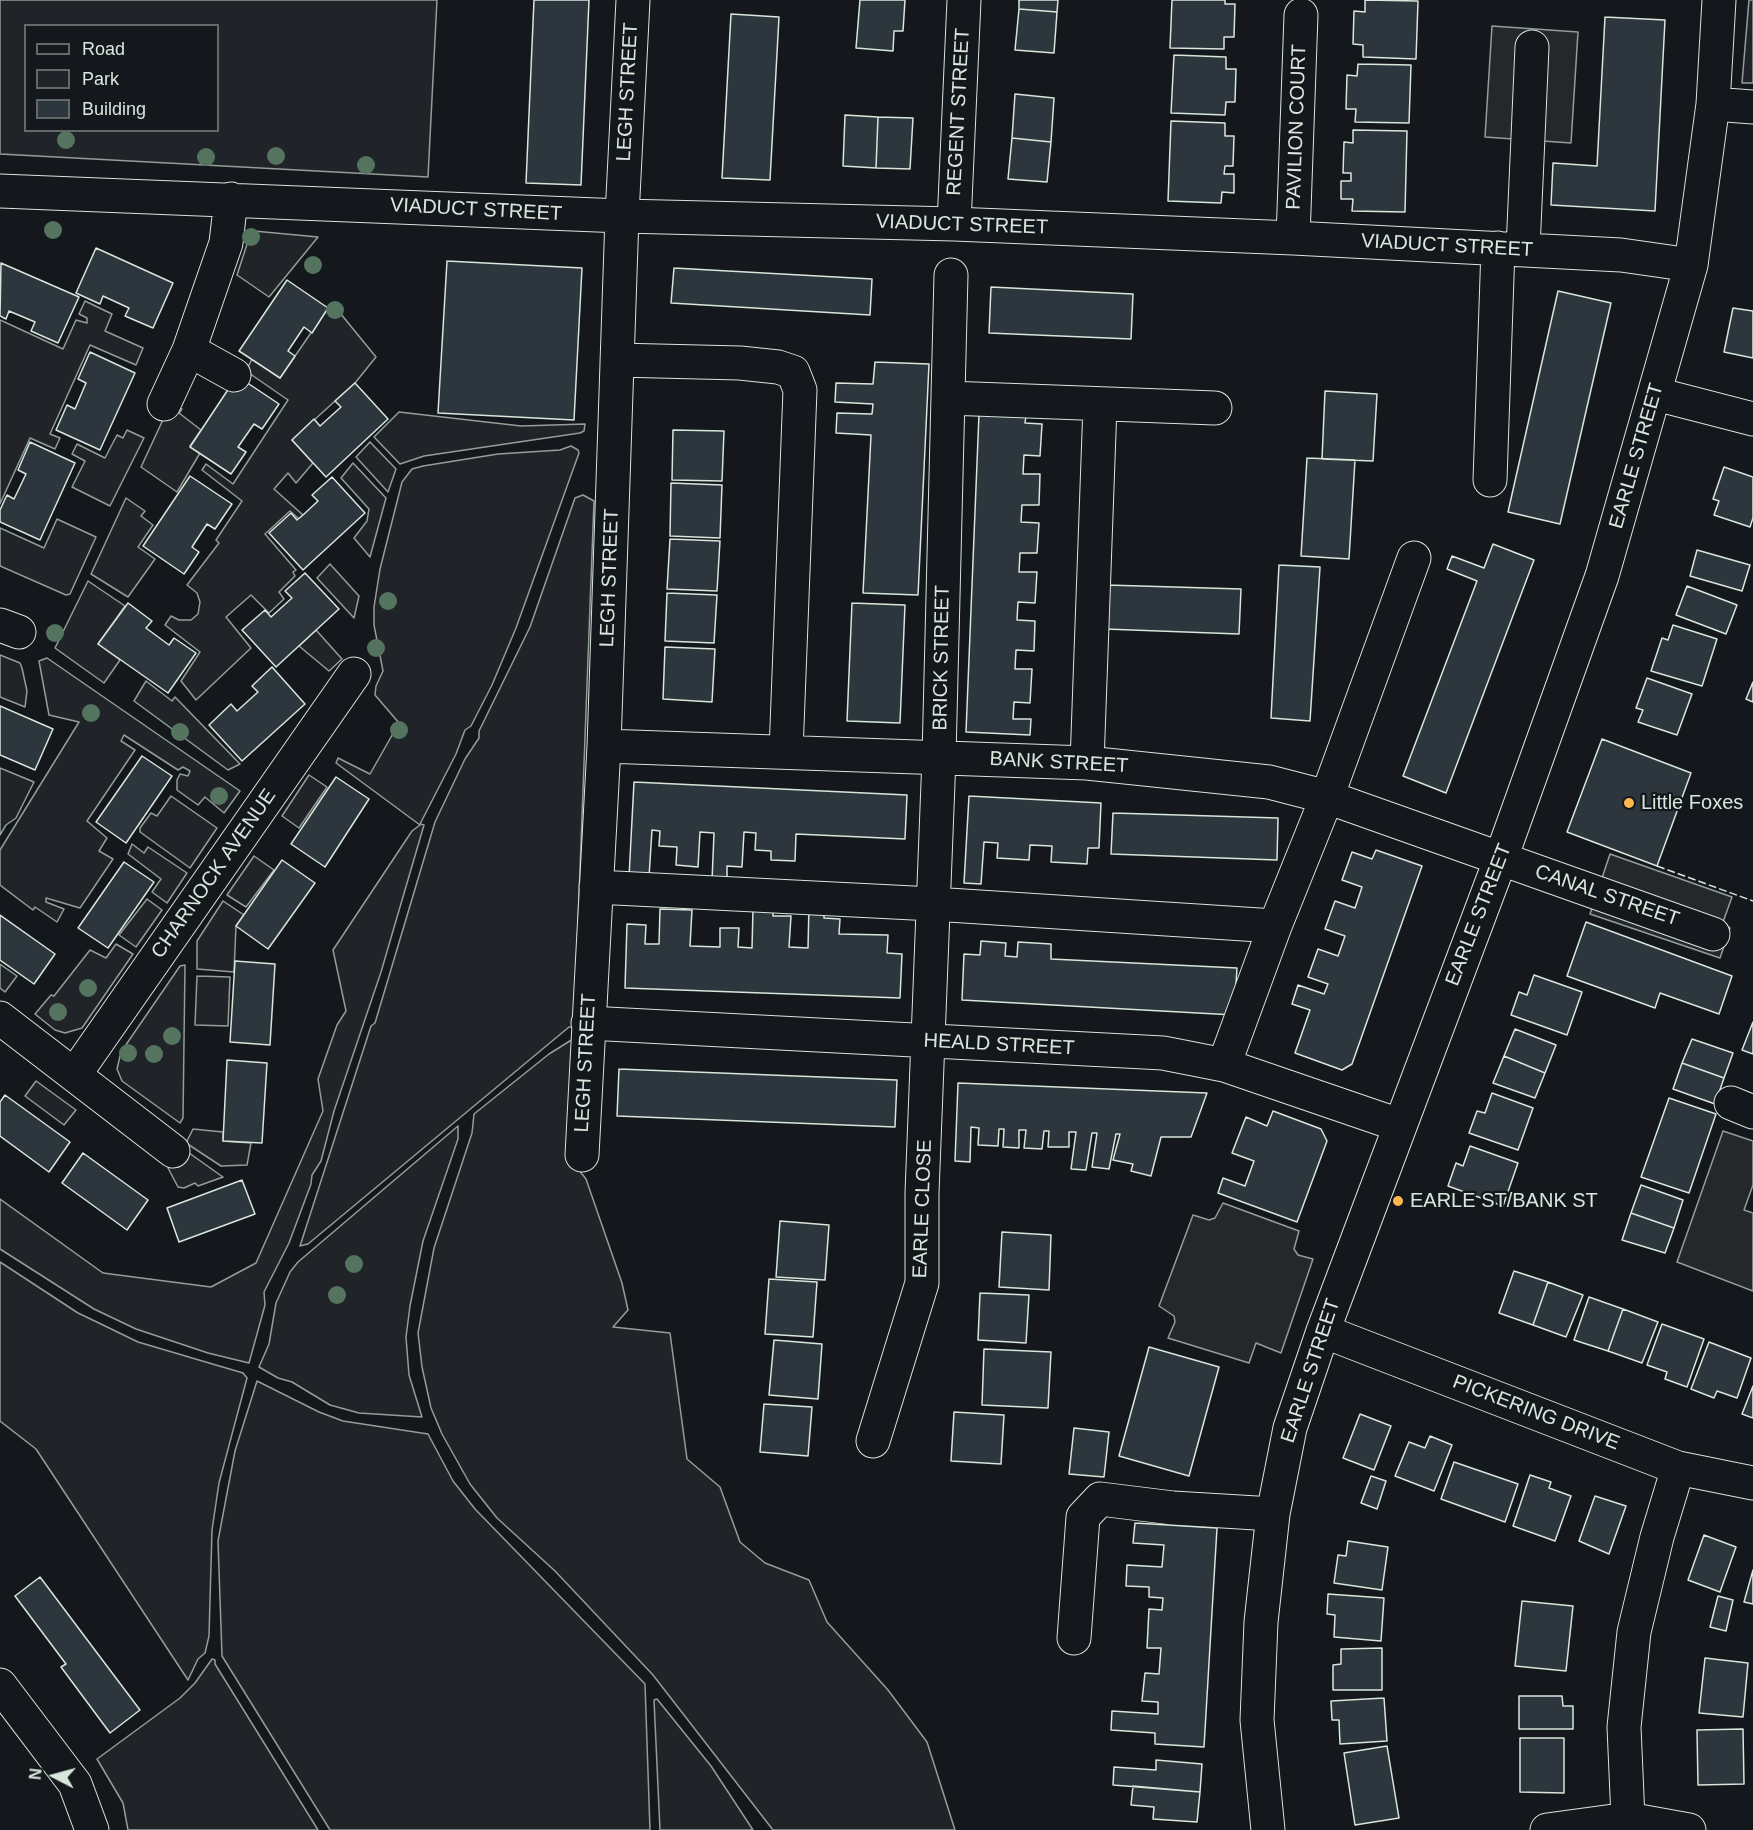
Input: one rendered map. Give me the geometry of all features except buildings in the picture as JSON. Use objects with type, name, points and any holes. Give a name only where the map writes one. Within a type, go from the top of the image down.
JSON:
[{"type":"street","name":"LEGH STREET","points":[[582,1155],[604,746],[622,216],[633,0]]},
{"type":"street","name":"REGENT STREET","points":[[954,225],[964,0]]},
{"type":"street","name":"EARLE STREET","points":[[1268,1830],[1257,1720],[1261,1622],[1273,1514],[1290,1428],[1323,1331],[1501,858],[1602,576],[1692,265],[1713,104],[1719,0]]},
{"type":"street","name":"PAVILION COURT","points":[[1293,238],[1301,15]]},
{"type":"street","points":[[1490,480],[1532,47]]},
{"type":"street","points":[[1713,104],[1753,107]]},
{"type":"street","name":"VIADUCT STREET","points":[[0,191],[622,216],[954,225],[1293,238],[1621,255],[1692,265]]},
{"type":"street","points":[[164,404],[189,350],[226,243],[231,199]]},
{"type":"street","name":"BRICK STREET","points":[[930,1042],[951,275]]},
{"type":"street","points":[[189,350],[234,375]]},
{"type":"street","points":[[617,360],[740,363],[778,367],[793,372],[800,390],[786,752]]},
{"type":"street","points":[[1656,394],[1753,419]]},
{"type":"street","points":[[948,398],[1215,408]]},
{"type":"street","points":[[1087,763],[1100,405]]},
{"type":"street","points":[[1224,1065],[1275,926],[1327,797],[1414,558]]},
{"type":"street","name":"CHARNOCK AVENUE","points":[[75,1074],[354,674]]},
{"type":"street","name":"BANK STREET","points":[[604,746],[1087,763],[1269,782],[1327,797],[1501,858]]},
{"type":"street","name":"CANAL STREET","points":[[1501,858],[1713,934]]},
{"type":"street","points":[[596,887],[933,904],[1275,926]]},
{"type":"street","points":[[0,1018],[173,1151]]},
{"type":"street","name":"HEALD STREET","points":[[588,1023],[1163,1053],[1224,1065],[1399,1125]]},
{"type":"street","name":"EARLE CLOSE","points":[[873,1441],[922,1283],[922,1193],[930,1042]]},
{"type":"street","name":"PICKERING DRIVE","points":[[1323,1331],[1678,1468],[1753,1484]]},
{"type":"street","points":[[1628,1819],[1624,1727],[1634,1632],[1657,1537],[1678,1468]]},
{"type":"street","points":[[1074,1638],[1083,1517],[1100,1499],[1173,1508],[1273,1514]]},
{"type":"street","points":[[0,1684],[75,1784],[92,1830]]},
{"type":"street","points":[[1556,1828],[1628,1819],[1689,1830]]},
{"type":"green space","points":[[0,0],[437,0],[428,177],[0,154]]},
{"type":"green space","points":[[1749,0],[1753,0],[1753,83],[1742,83]]},
{"type":"green space","points":[[254,231],[318,237],[269,297],[237,275],[249,238]]},
{"type":"green space","points":[[85,301],[112,314],[105,331],[143,348],[136,365],[90,345],[50,434],[60,438],[55,449],[30,438],[0,504],[0,320],[63,349],[76,320],[87,323],[87,318],[79,314]]},
{"type":"green space","points":[[328,308],[336,308],[376,357],[355,383],[292,440],[313,463],[296,483],[288,473],[274,489],[303,515],[299,519],[290,511],[265,534],[296,570],[293,572],[295,576],[279,592],[284,599],[269,613],[251,595],[226,617],[251,648],[196,700],[181,681],[200,652],[165,625],[171,616],[179,620],[191,620],[198,614],[200,602],[197,593],[187,585],[219,543],[216,540],[242,501],[202,470],[206,464],[233,484],[288,400],[246,371],[252,359],[280,378]]},
{"type":"green space","points":[[174,408],[182,409],[179,413],[201,430],[190,446],[200,453],[177,492],[141,467],[167,411]]},
{"type":"green space","points":[[399,412],[521,426],[585,424],[584,431],[580,433],[424,456],[400,464],[374,437]]},
{"type":"green space","points":[[127,430],[144,438],[110,506],[72,487],[85,461],[72,454],[77,444],[105,458],[117,435],[123,438]]},
{"type":"green space","points":[[370,442],[396,469],[388,492],[356,457]]},
{"type":"green space","points":[[571,446],[579,453],[516,628],[492,685],[471,726],[465,730],[456,754],[420,824],[424,825],[381,972],[334,1111],[321,1161],[312,1175],[311,1184],[289,1243],[264,1292],[265,1305],[249,1363],[208,1353],[136,1329],[94,1309],[0,1249],[0,1199],[103,1273],[211,1287],[256,1263],[323,1111],[318,1079],[337,1025],[346,1011],[333,950],[412,831],[420,825],[336,763],[338,758],[370,774],[399,723],[375,695],[376,686],[383,671],[374,625],[374,607],[380,569],[402,482],[412,469],[423,466],[498,454],[560,450]]},
{"type":"green space","points":[[353,463],[386,498],[370,557],[354,538],[367,521],[369,509],[341,478]]},
{"type":"green space","points":[[583,495],[594,501],[574,1027],[569,1027],[308,1244],[300,1246],[371,1026],[375,1023],[435,822],[465,759],[479,738],[479,731],[530,627],[575,498]]},
{"type":"green space","points":[[126,498],[145,511],[141,516],[153,525],[138,547],[155,559],[128,597],[91,574]]},
{"type":"green space","points":[[57,519],[96,537],[70,594],[66,595],[0,566],[0,528],[44,548]]},
{"type":"green space","points":[[330,564],[359,596],[354,618],[317,578]]},
{"type":"green space","points":[[88,581],[125,606],[98,644],[120,660],[104,683],[55,648]]},
{"type":"green space","points":[[316,630],[342,659],[329,671],[299,646]]},
{"type":"green space","points":[[0,655],[20,663],[27,691],[25,707],[0,697]]},
{"type":"green space","points":[[47,658],[240,791],[224,813],[205,797],[198,805],[177,790],[177,780],[180,774],[188,776],[190,771],[183,767],[178,770],[124,735],[121,741],[135,750],[87,821],[107,838],[99,851],[113,859],[80,908],[46,898],[46,902],[64,909],[57,922],[35,907],[33,910],[0,885],[0,850],[79,722],[49,715],[39,661]]},
{"type":"green space","points":[[146,681],[172,701],[175,697],[240,764],[228,770],[134,701]]},
{"type":"green space","points":[[0,768],[34,782],[16,818],[6,825],[0,835]]},
{"type":"green space","points":[[309,775],[327,787],[299,828],[282,816]]},
{"type":"green space","points":[[171,796],[217,828],[190,868],[140,832],[140,828],[151,813],[157,816]]},
{"type":"green space","points":[[132,844],[144,853],[148,847],[187,873],[167,903],[152,892],[161,879],[128,854]]},
{"type":"green space","points":[[254,856],[274,870],[246,907],[227,895]]},
{"type":"green space","points":[[147,899],[162,910],[136,947],[119,935]]},
{"type":"green space","points":[[223,901],[244,915],[236,926],[234,972],[197,969],[197,941]]},
{"type":"green space","points":[[116,944],[133,954],[82,1028],[65,1033],[55,1030],[35,1014],[51,995],[54,996],[90,950],[106,958]]},
{"type":"green space","points":[[0,964],[17,976],[5,992],[0,988]]},
{"type":"green space","points":[[185,965],[183,1118],[180,1123],[122,1081],[117,1069],[121,1052],[180,966]]},
{"type":"green space","points":[[197,976],[230,977],[228,1026],[195,1025]]},
{"type":"green space","points":[[573,1039],[570,1159],[586,1179],[622,1283],[628,1310],[613,1327],[670,1333],[687,1459],[720,1487],[740,1542],[765,1563],[809,1580],[827,1622],[888,1690],[927,1742],[955,1830],[773,1830],[653,1675],[555,1571],[497,1518],[470,1484],[442,1434],[431,1408],[422,1367],[418,1333],[434,1248],[472,1133],[474,1114],[549,1054]]},
{"type":"green space","points":[[36,1081],[76,1110],[64,1125],[25,1096]]},
{"type":"green space","points":[[458,1126],[458,1139],[423,1241],[406,1337],[409,1375],[422,1417],[359,1413],[330,1405],[292,1382],[278,1378],[259,1367],[269,1344],[276,1303],[290,1272],[298,1262]]},
{"type":"green space","points":[[193,1129],[223,1132],[223,1141],[251,1143],[247,1165],[221,1166],[186,1143]]},
{"type":"green space","points":[[182,1148],[223,1177],[198,1186],[195,1183],[184,1188],[178,1187],[168,1168]]},
{"type":"green space","points":[[0,1262],[78,1313],[138,1342],[243,1373],[247,1378],[219,1483],[212,1530],[209,1636],[205,1653],[198,1659],[188,1680],[36,1449],[0,1421]]},
{"type":"green space","points":[[257,1381],[319,1412],[343,1421],[428,1434],[453,1481],[475,1509],[645,1684],[650,1830],[330,1830],[222,1656],[218,1541],[235,1451]]},
{"type":"green space","points":[[212,1659],[215,1660],[215,1664],[318,1830],[128,1830],[123,1803],[97,1759],[180,1698],[195,1683]]},
{"type":"green space","points":[[657,1699],[711,1766],[753,1830],[660,1830],[654,1700]]},
{"type":"shaded area","points":[[1492,26],[1578,32],[1571,143],[1485,137]]},
{"type":"shaded area","points":[[1610,854],[1732,897],[1723,922],[1730,928],[1720,958],[1590,914]]},
{"type":"shaded area","points":[[1723,1131],[1753,1141],[1753,1185],[1744,1210],[1753,1213],[1753,1291],[1677,1262]]},
{"type":"shaded area","points":[[1223,1203],[1299,1231],[1294,1249],[1298,1255],[1313,1259],[1281,1353],[1256,1343],[1249,1363],[1168,1338],[1175,1322],[1174,1316],[1159,1306],[1193,1215],[1209,1220],[1215,1218]]},
{"type":"fence","points":[[1657,866],[1753,901]]},
{"type":"place","name":"Little Foxes","points":[[1629,803]]},
{"type":"place","name":"EARLE ST/BANK ST","points":[[1398,1201]]}]
